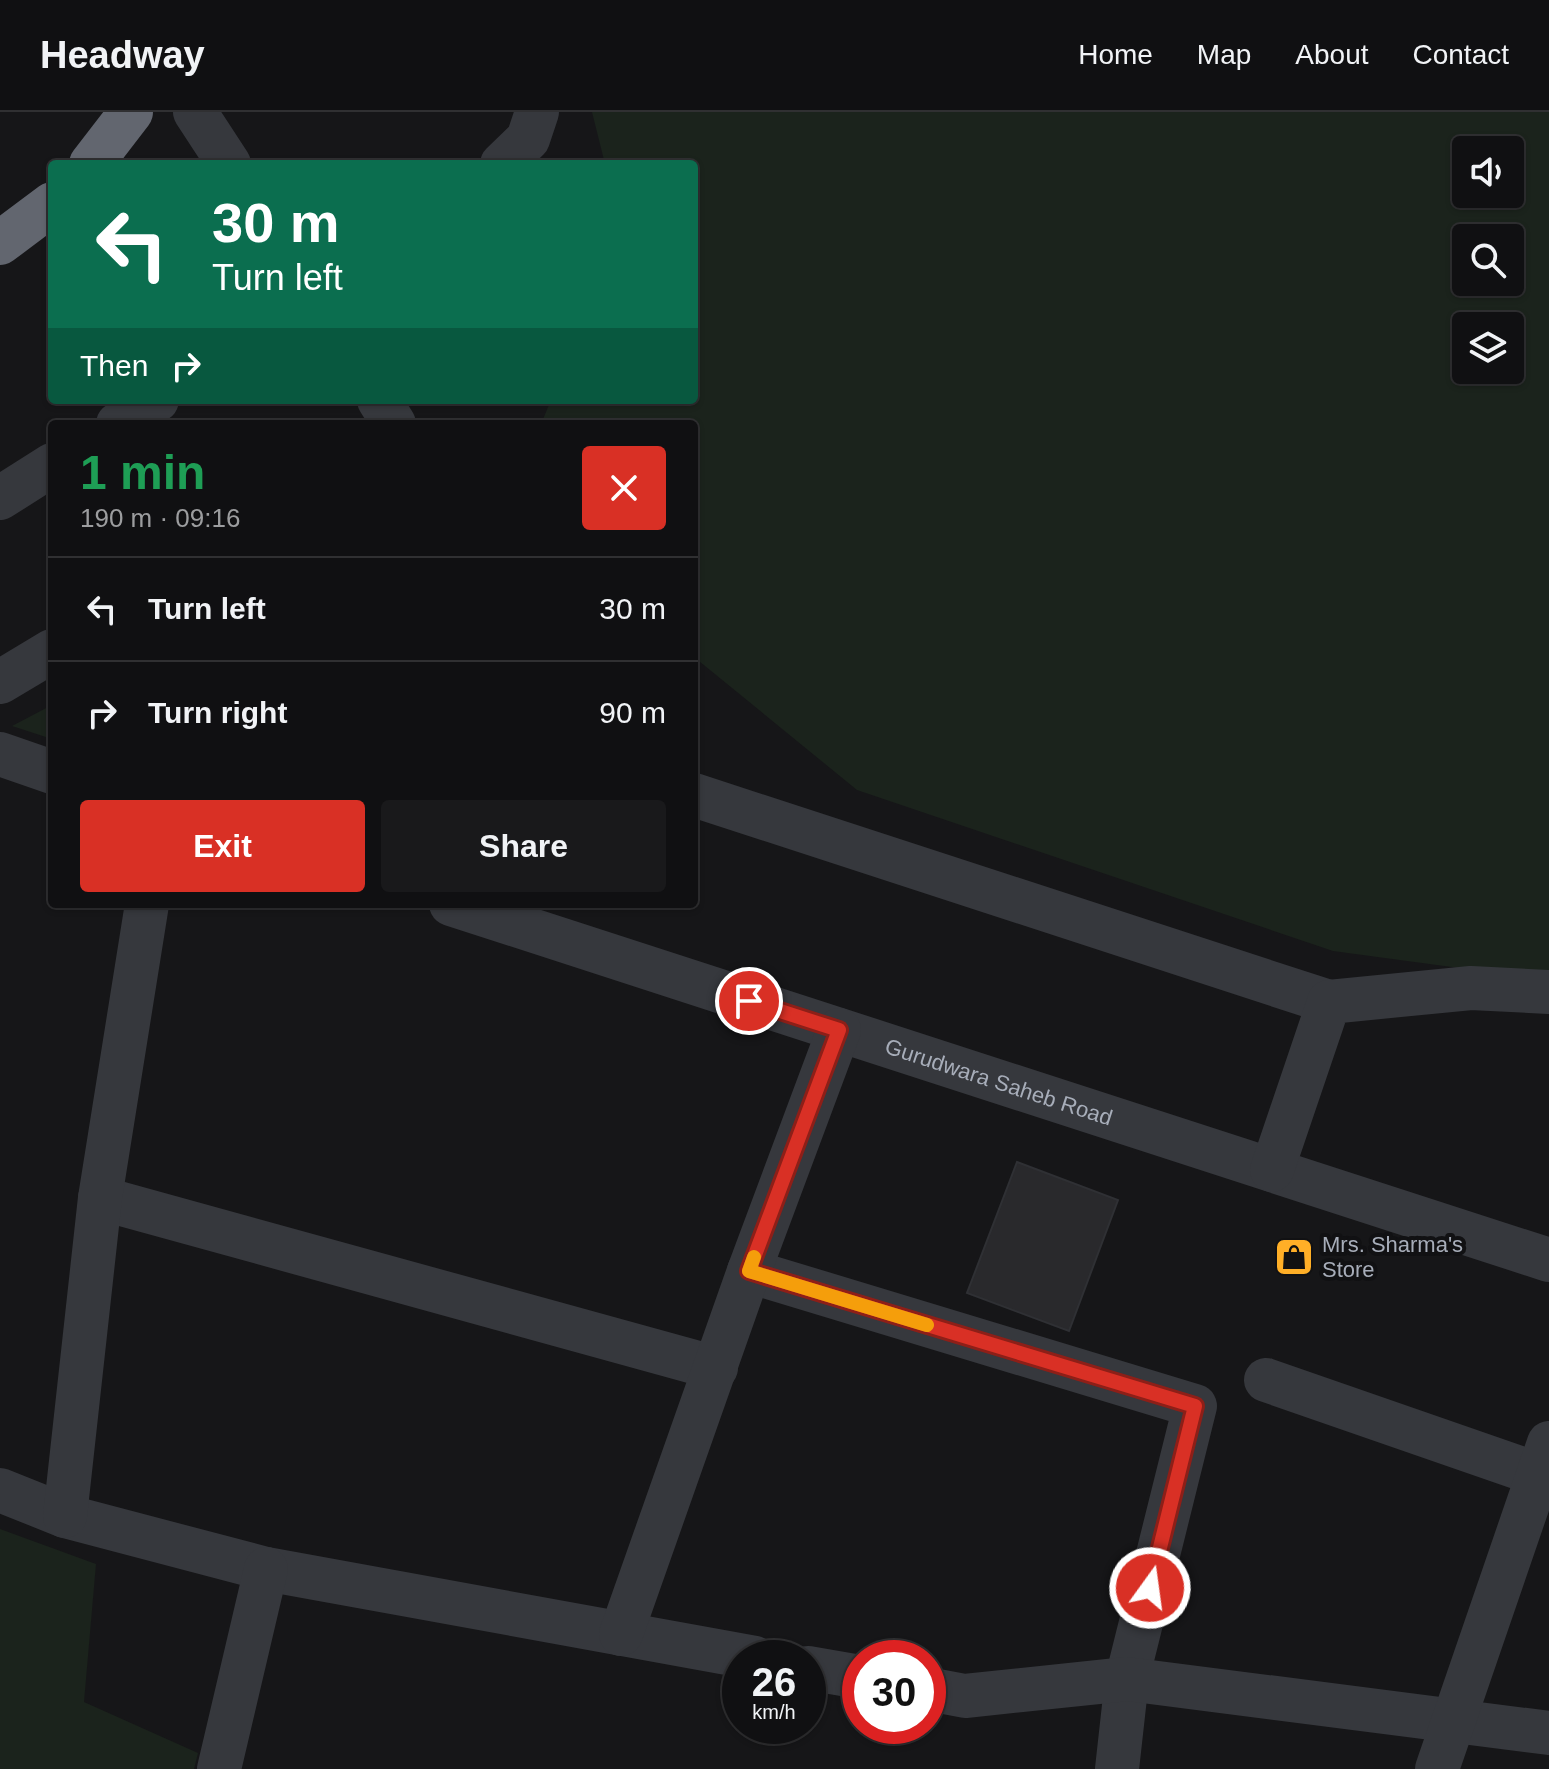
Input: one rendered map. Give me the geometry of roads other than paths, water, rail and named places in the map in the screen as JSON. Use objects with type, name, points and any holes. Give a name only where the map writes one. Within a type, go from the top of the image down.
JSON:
[{"type":"highway","points":[[94,160],[131,112]]},
{"type":"highway","points":[[0,243],[48,207]]},
{"type":"street","points":[[195,112],[226,160]]},
{"type":"street","points":[[506,160],[528,139],[537,112]]},
{"type":"street","points":[[124,420],[150,404]]},
{"type":"street","points":[[0,498],[48,468]]},
{"type":"street","points":[[0,682],[48,653]]},
{"type":"street","points":[[0,754],[48,771]]},
{"type":"street","points":[[698,796],[1329,1002],[1471,988],[1549,992]]},
{"type":"street","points":[[65,1516],[100,1198],[146,908]]},
{"type":"street","name":"Gurudwara Saheb Road","points":[[463,908],[1549,1260]]},
{"type":"street","points":[[1272,1170],[1329,1002]]},
{"type":"street","points":[[621,1634],[749,1271],[839,1030]]},
{"type":"street","points":[[100,1198],[716,1368]]},
{"type":"street","points":[[749,1271],[1195,1406],[1127,1679],[1117,1769]]},
{"type":"street","points":[[1266,1380],[1543,1458],[1437,1769]]},
{"type":"street","points":[[0,1490],[65,1516],[266,1569],[722,1652]]},
{"type":"street","points":[[219,1769],[266,1569]]},
{"type":"street","points":[[946,1692],[965,1696],[1127,1679],[1549,1733]]},
{"type":"place","name":"Mrs. Sharma's Store","points":[[1294,1257]]}]
